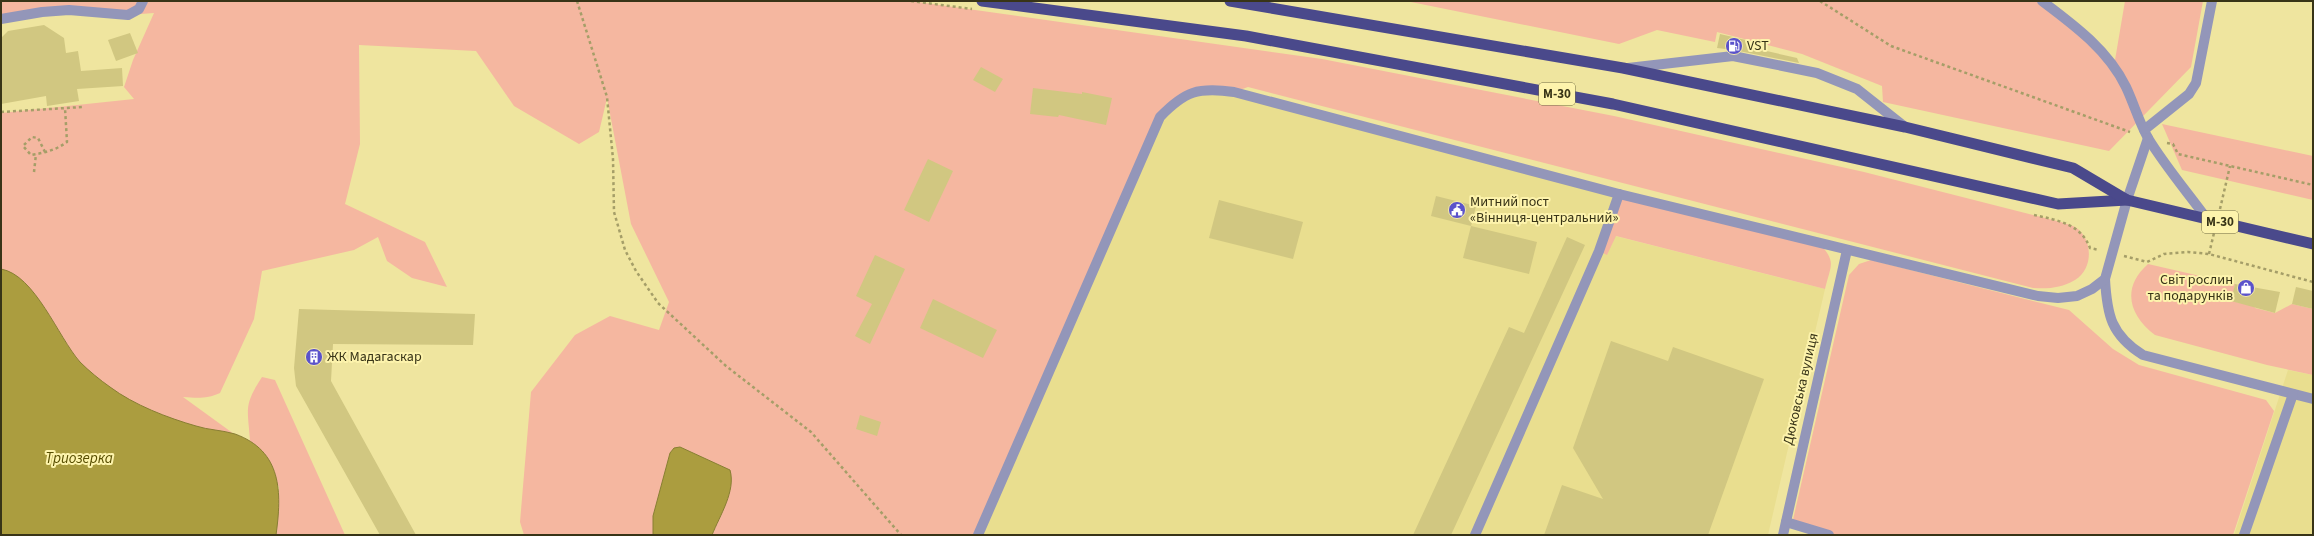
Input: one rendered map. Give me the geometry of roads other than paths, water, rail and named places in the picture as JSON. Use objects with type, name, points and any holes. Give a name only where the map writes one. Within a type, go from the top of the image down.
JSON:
[{"type":"highway","name":"М-30","points":[[982,1],[1246,36],[1613,104],[2058,204],[2127,200],[2313,244]]},
{"type":"highway","name":"М-30","points":[[1230,1],[1623,68],[1905,127],[2073,168],[2127,200]]},
{"type":"street","points":[[1,19],[42,12],[69,10],[128,15],[139,9],[143,1]]},
{"type":"street","points":[[2042,1],[2080,30],[2104,55],[2126,86],[2146,134],[2207,219]]},
{"type":"street","points":[[2212,1],[2196,83],[2189,94],[2146,134],[2105,279],[2108,312],[2113,326],[2131,348],[2143,355],[2313,399]]},
{"type":"street","points":[[1623,68],[1733,56],[1817,73],[1857,88],[1905,127]]},
{"type":"street","points":[[978,535],[1160,117],[1176,100],[1197,91],[1215,89],[1234,92],[1619,194],[2038,296],[2058,298],[2078,296],[2092,289],[2105,279]]},
{"type":"street","points":[[1474,535],[1599,251],[1619,194]]},
{"type":"street","name":"Дюковська вулиця","points":[[1783,535],[1847,250]]},
{"type":"street","points":[[2244,535],[2293,394]]},
{"type":"street","points":[[1786,522],[1829,535]]},
{"type":"water","name":"Триозерка","points":[[1,269],[13,274],[25,283],[45,308],[80,362],[119,394],[174,419],[201,427],[235,434],[251,441],[262,451],[270,462],[278,489],[279,503],[276,535],[1,535]]},
{"type":"water","points":[[680,447],[730,470],[731,486],[729,495],[712,535],[653,535],[653,516],[670,453],[674,448]]},
{"type":"place","name":"VST","points":[[1734,46]]},
{"type":"place","name":"Митний пост «Вінниця-центральний»","points":[[1457,210]]},
{"type":"place","name":"Світ рослин та подарунків","points":[[2246,288]]},
{"type":"place","name":"ЖК Мадагаскар","points":[[314,357]]}]
